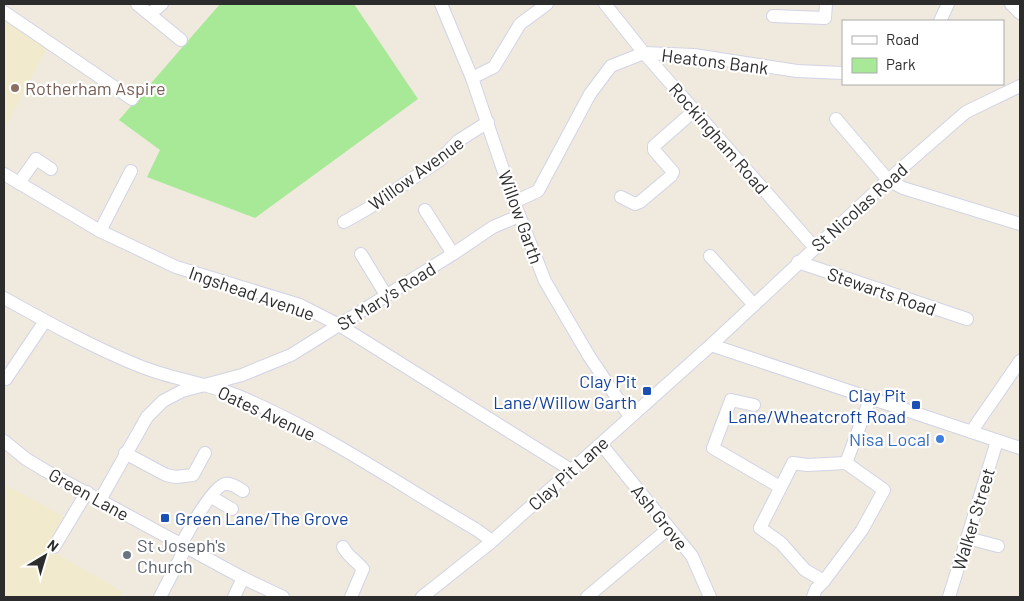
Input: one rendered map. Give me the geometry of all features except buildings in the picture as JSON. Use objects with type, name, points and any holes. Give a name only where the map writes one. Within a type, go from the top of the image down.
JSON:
[{"type":"street","points":[[137,4],[181,40]]},
{"type":"street","points":[[150,14],[162,4]]},
{"type":"street","name":"Willow Garth","points":[[440,4],[472,78],[519,216],[545,282],[589,356],[630,417]]},
{"type":"street","points":[[472,78],[494,67],[520,24],[547,4]]},
{"type":"street","name":"Rockingham Road","points":[[605,4],[644,53],[815,248]]},
{"type":"street","points":[[773,16],[825,18],[826,4]]},
{"type":"street","points":[[940,20],[948,4]]},
{"type":"street","points":[[1011,4],[1020,14]]},
{"type":"street","points":[[4,12],[132,99]]},
{"type":"street","name":"Heatons Bank","points":[[514,202],[538,191],[590,94],[611,66],[644,53],[694,55],[797,71],[842,73]]},
{"type":"street","name":"St Nicolas Road","points":[[710,345],[888,180],[966,112],[1020,86]]},
{"type":"street","points":[[621,197],[635,204],[640,202],[671,176],[672,172],[654,150],[654,146],[694,110]]},
{"type":"street","points":[[836,119],[888,180],[903,188],[1020,224]]},
{"type":"street","name":"Willow Avenue","points":[[344,222],[367,209],[440,160],[458,141],[488,122]]},
{"type":"street","points":[[20,183],[36,159],[51,169]]},
{"type":"street","points":[[100,231],[131,171]]},
{"type":"street","name":"Ingshead Avenue","points":[[4,174],[100,231],[176,267],[300,305],[339,325],[571,470]]},
{"type":"street","points":[[425,210],[453,254]]},
{"type":"street","name":"St Mary's Road","points":[[100,500],[147,417],[170,396],[200,385],[242,375],[291,355],[493,227],[519,216]]},
{"type":"street","points":[[361,254],[386,295]]},
{"type":"street","points":[[710,256],[754,305]]},
{"type":"street","name":"Stewarts Road","points":[[798,262],[967,319]]},
{"type":"street","name":"Oates Avenue","points":[[4,298],[88,344],[144,368],[242,397],[285,418],[365,462],[492,541]]},
{"type":"street","points":[[6,379],[45,322]]},
{"type":"street","points":[[710,345],[1020,448]]},
{"type":"street","name":"Clay Pit Lane","points":[[422,597],[492,541],[710,345]]},
{"type":"street","points":[[971,432],[1020,361]]},
{"type":"street","points":[[846,463],[870,398]]},
{"type":"street","points":[[754,404],[731,400],[713,448],[780,487]]},
{"type":"street","name":"Green Lane","points":[[4,441],[46,471],[243,578],[283,597]]},
{"type":"street","name":"Walker Street","points":[[949,597],[997,441]]},
{"type":"street","name":"Ash Grove","points":[[601,444],[692,556],[710,597]]},
{"type":"street","points":[[125,453],[166,475],[176,477],[193,475],[205,453]]},
{"type":"street","points":[[813,597],[816,589],[824,581],[862,530],[884,490],[846,463],[807,465],[793,463],[760,528],[781,544],[805,570],[824,581]]},
{"type":"street","points":[[160,597],[184,546],[211,497],[220,487],[226,484],[244,491]]},
{"type":"street","points":[[54,548],[87,492]]},
{"type":"street","points":[[211,497],[232,509]]},
{"type":"street","points":[[591,596],[669,528]]},
{"type":"street","points":[[967,538],[998,546]]},
{"type":"street","points":[[343,547],[348,556],[360,565],[362,569],[351,597]]},
{"type":"street","points":[[234,597],[243,578]]},
{"type":"shaded area","name":"Rotherham Aspire","points":[[4,20],[47,48],[4,129]]},
{"type":"shaded area","points":[[4,484],[74,522],[57,554],[123,592],[120,597],[4,597]]},
{"type":"green space","points":[[220,4],[354,4],[418,99],[255,218],[147,177],[160,150],[119,120]]},
{"type":"place","name":"Rotherham Aspire","points":[[15,88]]},
{"type":"place","name":"Clay Pit Lane/Willow Garth","points":[[647,391]]},
{"type":"place","name":"Clay Pit Lane/Wheatcroft Road","points":[[916,405]]},
{"type":"place","name":"Nisa Local","points":[[940,439]]},
{"type":"place","name":"Green Lane/The Grove","points":[[165,518]]},
{"type":"place","name":"St Joseph's Church","points":[[127,555]]}]
